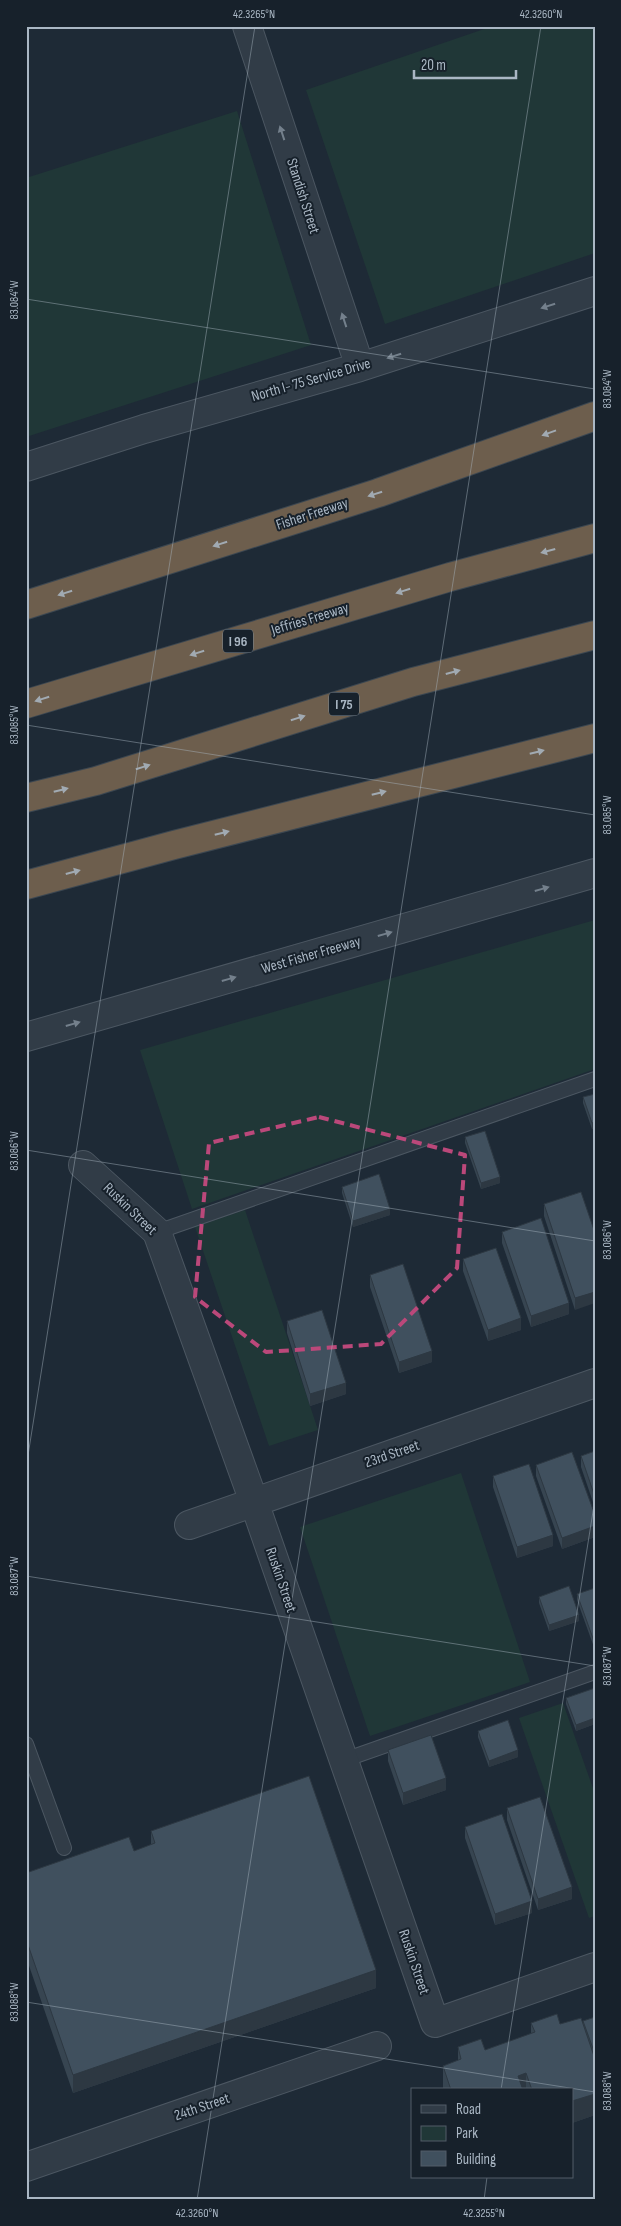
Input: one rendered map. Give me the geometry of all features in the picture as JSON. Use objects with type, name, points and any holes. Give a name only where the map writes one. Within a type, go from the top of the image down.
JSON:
[{"type":"highway","name":"Fisher Freeway","points":[[26,605],[378,493],[595,416]]},
{"type":"highway","name":"Jeffries Freeway","points":[[26,704],[450,577],[595,538]]},
{"type":"highway","name":"I 75","points":[[26,798],[96,781],[413,682],[595,636]]},
{"type":"highway","points":[[26,885],[184,842],[595,738]]},
{"type":"street","name":"Standish Street","points":[[247,26],[360,367]]},
{"type":"street","name":"North I- 75 Service Drive","points":[[26,467],[144,429],[360,367],[595,291]]},
{"type":"street","name":"West Fisher Freeway","points":[[26,1037],[595,873]]},
{"type":"street","name":"Ruskin Street","points":[[83,1165],[157,1232],[254,1502],[435,2023],[595,1967]]},
{"type":"street","name":"23rd Street","points":[[189,1525],[595,1383]]},
{"type":"street","name":"24th Street","points":[[26,2167],[377,2046]]},
{"type":"lane","points":[[157,1232],[595,1079]]},
{"type":"lane","points":[[344,1760],[595,1672]]},
{"type":"lane","points":[[26,1744],[64,1848]]},
{"type":"highlighted area","points":[[319,1117],[465,1155],[457,1268],[381,1344],[266,1352],[195,1297],[209,1143]]},
{"type":"green space","points":[[493,26],[595,26],[595,253],[385,324],[306,90]]},
{"type":"green space","points":[[237,111],[311,345],[26,437],[26,178]]},
{"type":"green space","points":[[595,920],[595,1069],[192,1209],[140,1050]]},
{"type":"green space","points":[[245,1210],[318,1430],[269,1446],[195,1227]]},
{"type":"green space","points":[[461,1473],[530,1682],[370,1736],[300,1527]]},
{"type":"green space","points":[[563,1703],[595,1794],[595,1916],[589,1918],[519,1718]]},
{"type":"building","points":[[595,1094],[595,1122],[592,1123],[583,1097]]},
{"type":"building","points":[[485,1131],[500,1177],[481,1183],[465,1137]]},
{"type":"building","points":[[379,1174],[390,1209],[353,1221],[342,1187]]},
{"type":"building","points":[[581,1192],[595,1233],[595,1292],[575,1298],[544,1204]]},
{"type":"building","points":[[541,1218],[569,1303],[531,1316],[502,1232]]},
{"type":"building","points":[[496,1248],[521,1318],[488,1330],[463,1259]]},
{"type":"building","points":[[403,1264],[432,1351],[399,1362],[370,1275]]},
{"type":"building","points":[[322,1310],[346,1383],[310,1394],[287,1321]]},
{"type":"building","points":[[595,1451],[595,1497],[581,1456]]},
{"type":"building","points":[[572,1452],[595,1515],[595,1526],[562,1538],[536,1465]]},
{"type":"building","points":[[529,1464],[553,1535],[517,1547],[493,1476]]},
{"type":"building","points":[[569,1586],[579,1615],[549,1625],[539,1597]]},
{"type":"building","points":[[595,1588],[595,1644],[577,1594]]},
{"type":"building","points":[[595,1688],[595,1718],[576,1725],[566,1698]]},
{"type":"building","points":[[508,1720],[518,1750],[489,1761],[478,1731]]},
{"type":"building","points":[[431,1735],[446,1778],[403,1793],[388,1750]]},
{"type":"building","points":[[309,1776],[376,1970],[73,2075],[26,1939],[26,1873],[129,1837],[134,1851],[155,1843],[151,1831]]},
{"type":"building","points":[[540,1797],[572,1887],[538,1899],[507,1808]]},
{"type":"building","points":[[502,1814],[532,1901],[495,1914],[465,1827]]},
{"type":"building","points":[[557,2014],[560,2024],[581,2018],[595,2059],[595,2094],[574,2100],[574,2088],[531,2088],[526,2073],[518,2076],[522,2088],[450,2088],[443,2066],[461,2059],[458,2047],[481,2039],[485,2050],[535,2032],[531,2023]]},
{"type":"building","points":[[595,2017],[595,2054],[583,2021]]}]
